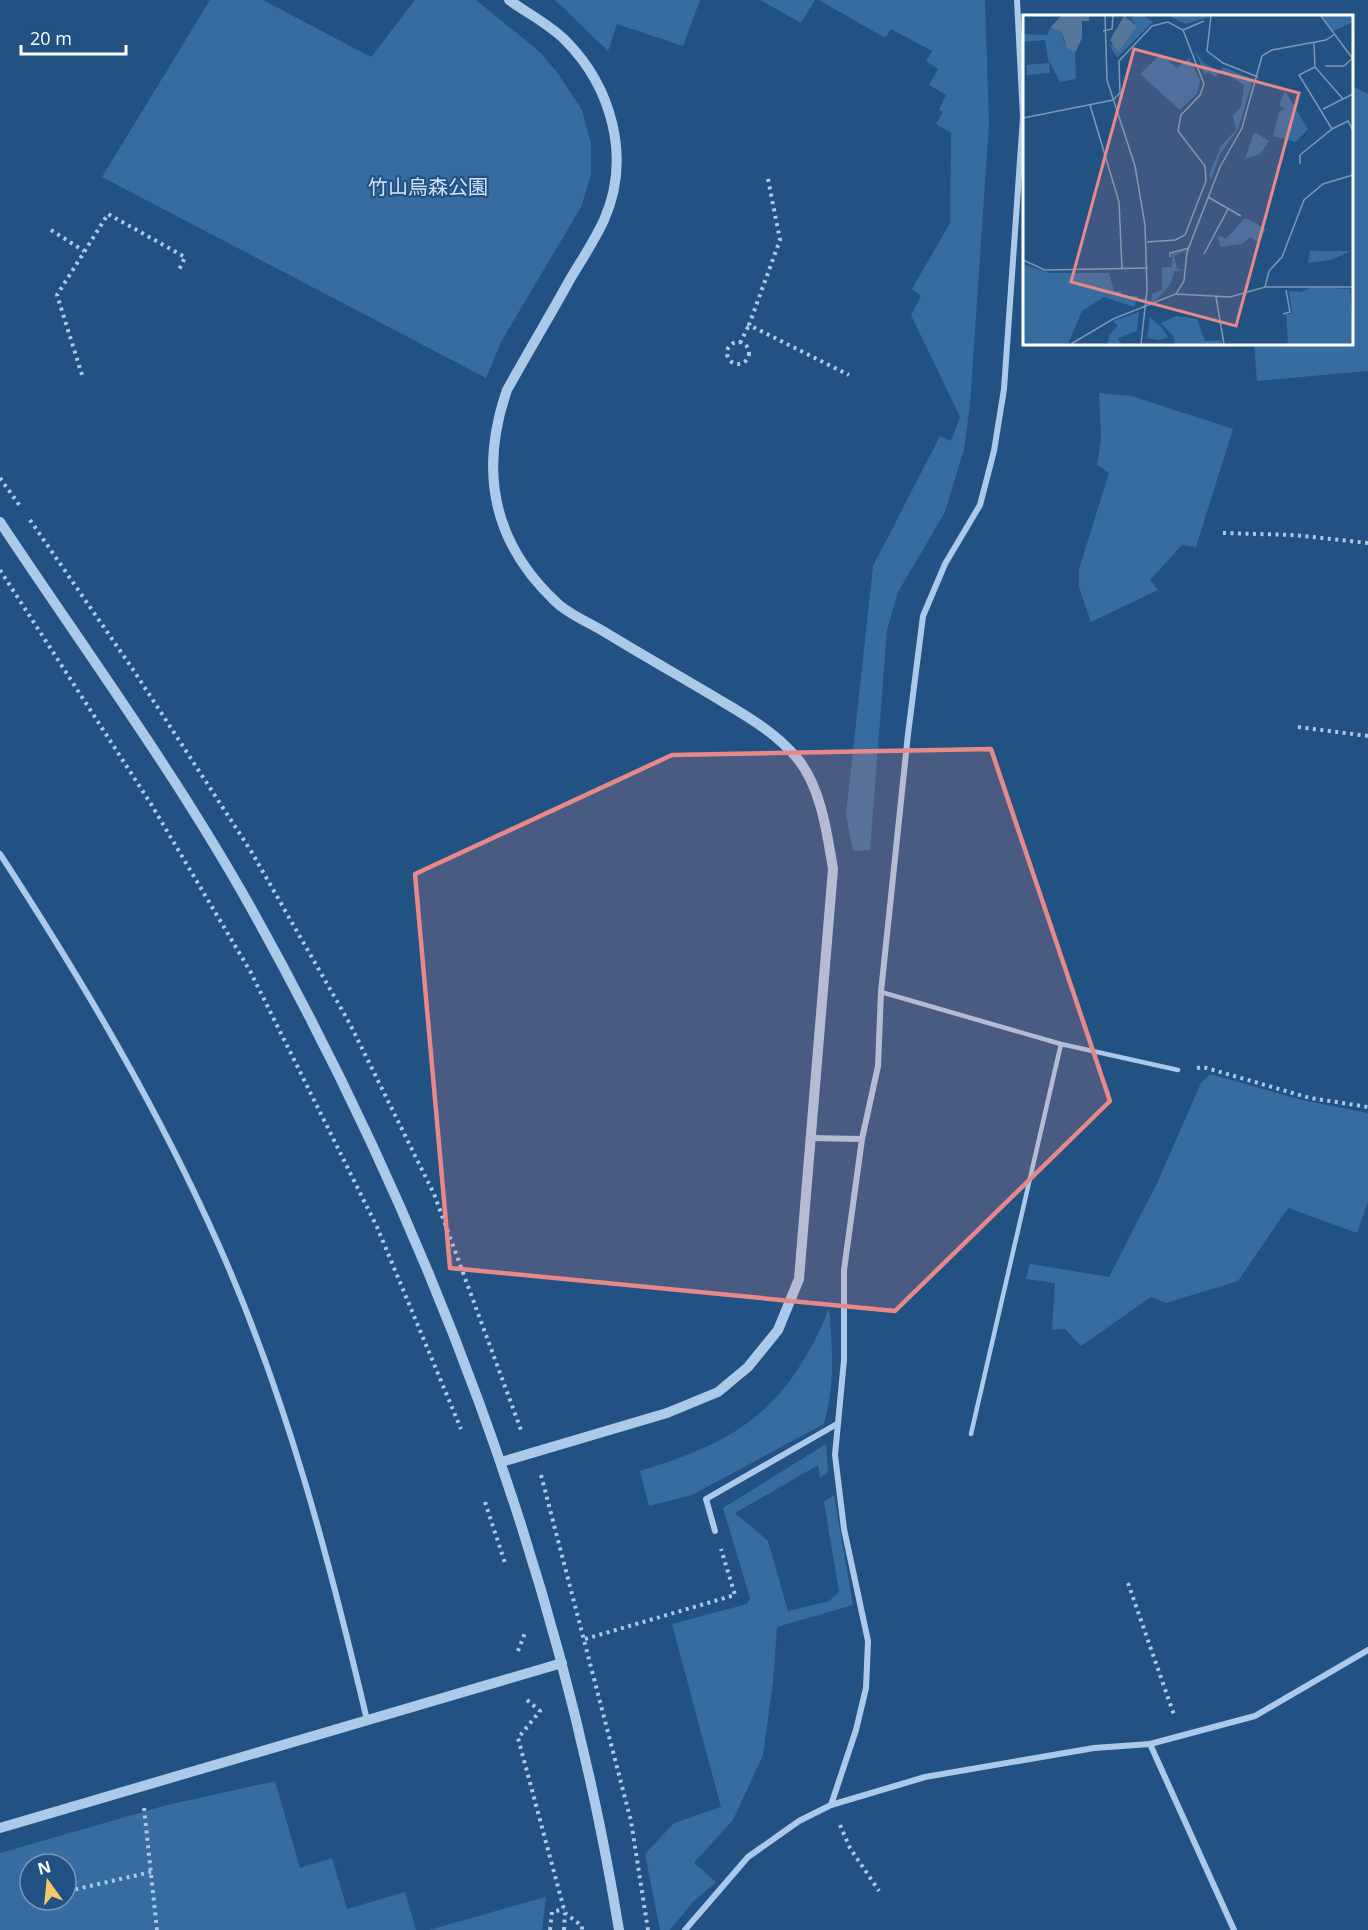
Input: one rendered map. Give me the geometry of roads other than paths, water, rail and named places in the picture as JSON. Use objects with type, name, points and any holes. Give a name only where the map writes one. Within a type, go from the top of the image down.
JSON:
[{"type":"street","points":[[501,1462],[667,1413],[718,1392],[748,1367],[778,1330],[799,1279],[833,869],[826,829],[814,791],[798,759],[764,727],[557,604],[524,567],[510,543],[492,484],[495,438],[507,390],[605,218],[615,177],[616,152],[613,126],[603,90],[585,61],[563,38],[509,0]]},
{"type":"street","points":[[831,1805],[856,1730],[866,1688],[868,1641],[844,1529],[835,1455],[844,1360],[844,1270],[862,1139],[878,1066],[881,992],[908,734],[923,616],[945,564],[980,505],[994,450],[1004,388],[1023,117],[1017,0]]},
{"type":"street","points":[[0,522],[147,739],[250,906],[327,1051],[423,1255],[501,1462],[562,1663],[603,1841],[619,1930]]},
{"type":"street","points":[[0,854],[49,929],[133,1073],[220,1250],[290,1432],[332,1575],[367,1720]]},
{"type":"street","points":[[810,1138],[862,1139]]},
{"type":"street","points":[[715,1531],[706,1499],[837,1424]]},
{"type":"street","points":[[685,1930],[748,1857],[799,1821],[831,1805],[925,1777],[1094,1748],[1150,1744],[1255,1716],[1368,1650]]},
{"type":"street","points":[[0,1828],[562,1663]]},
{"type":"street","points":[[1150,1744],[1234,1930]]},
{"type":"lane","points":[[881,992],[1061,1044],[1178,1070]]},
{"type":"lane","points":[[971,1434],[1061,1044]]},
{"type":"park label","name":"竹山烏森公園","points":[[428,186]]}]
